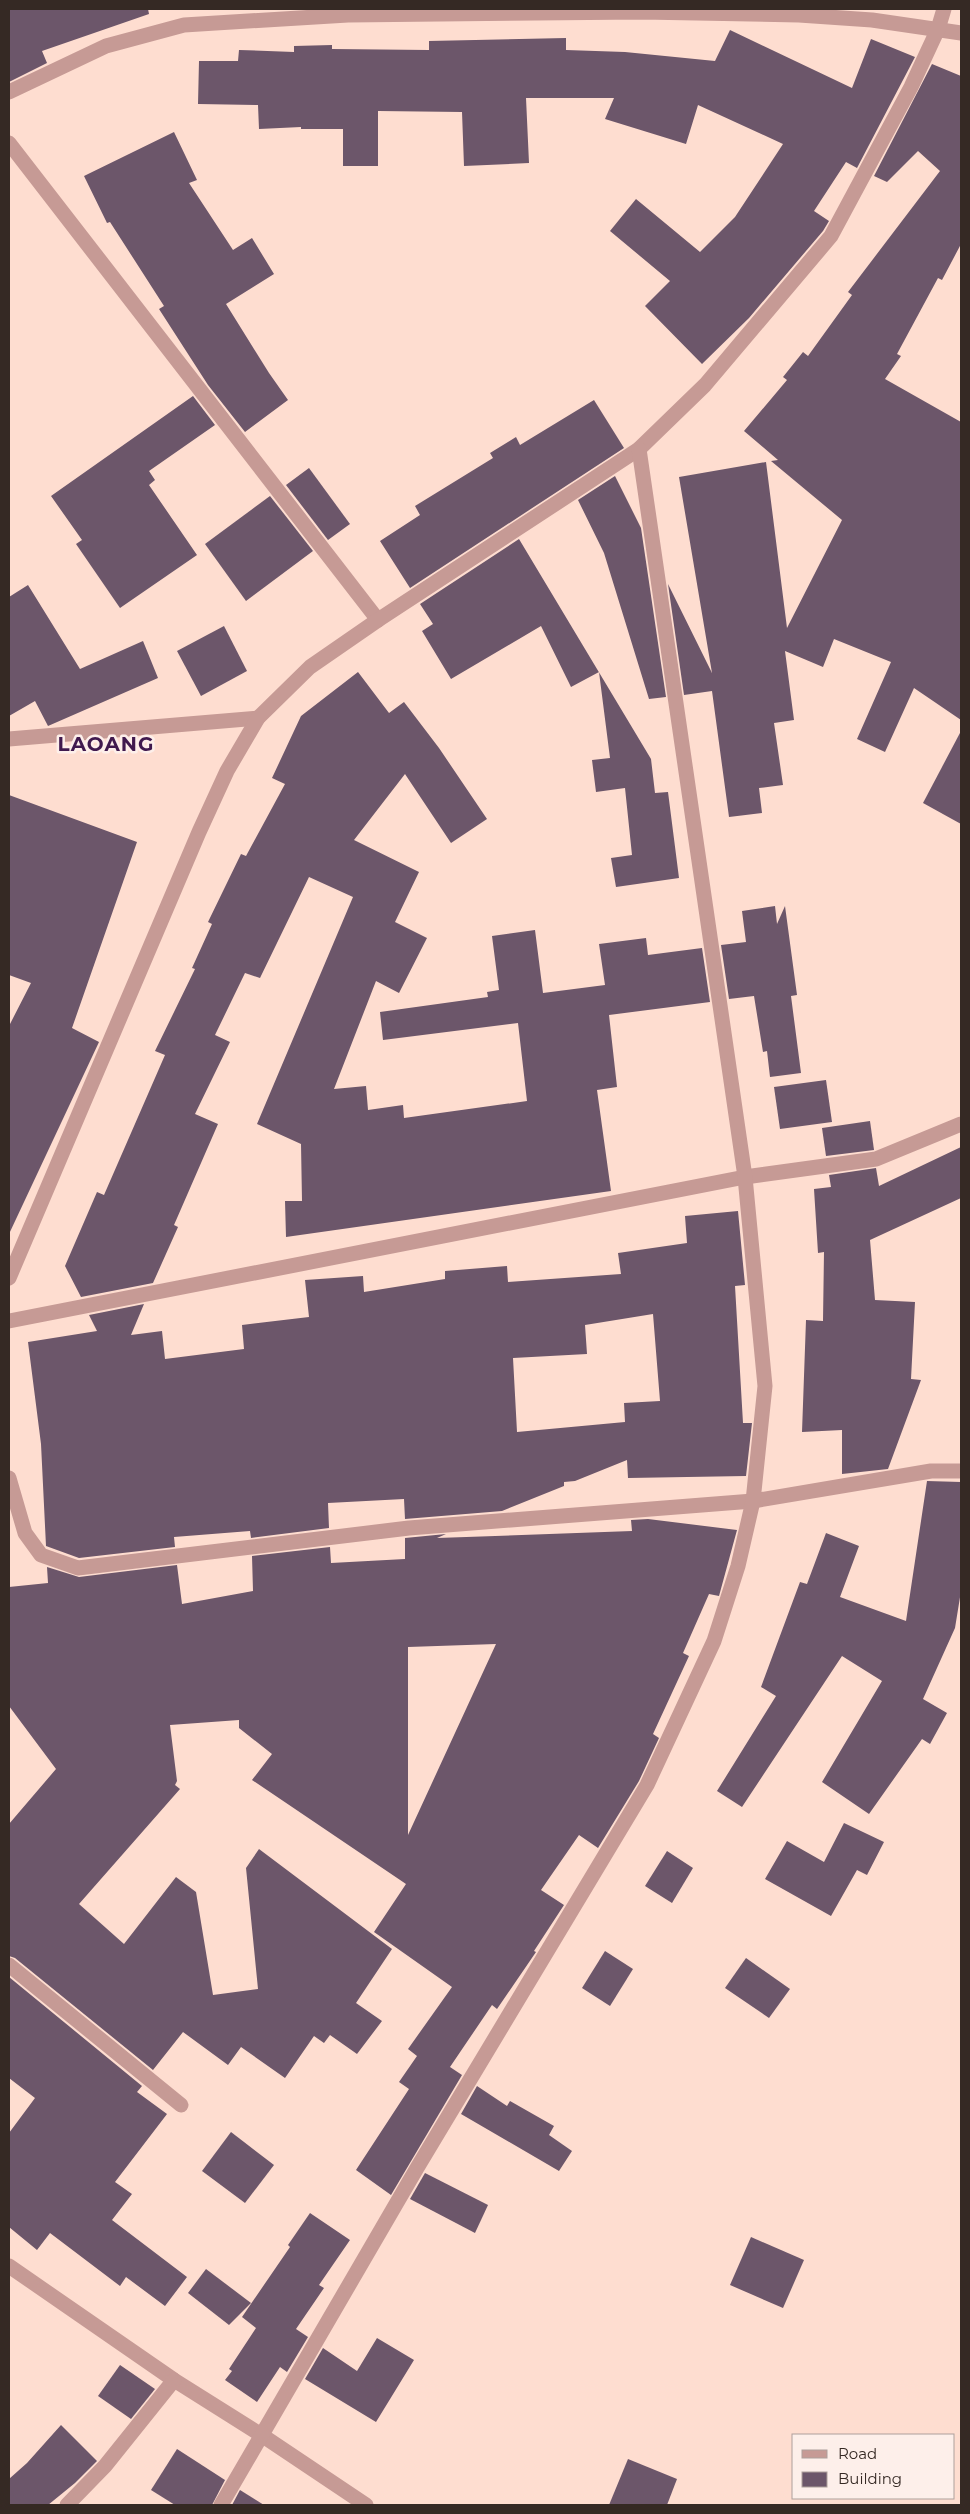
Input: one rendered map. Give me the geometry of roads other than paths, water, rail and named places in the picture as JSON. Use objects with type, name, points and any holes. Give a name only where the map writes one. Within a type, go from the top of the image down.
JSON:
[{"type":"street","points":[[9,1278],[198,832],[227,771],[258,718],[310,667],[378,620],[639,449],[705,385],[831,236],[911,87],[938,29],[944,9]]},
{"type":"street","points":[[9,92],[106,46],[184,25],[348,15],[642,12],[799,15],[872,20],[961,33]]},
{"type":"street","points":[[9,143],[378,620]]},
{"type":"street","points":[[221,2505],[263,2436],[417,2168],[646,1784],[714,1641],[738,1566],[753,1501],[765,1386],[745,1177],[639,449]]},
{"type":"street","points":[[9,739],[258,718]]},
{"type":"street","points":[[9,1321],[745,1177],[876,1158],[961,1124]]},
{"type":"street","points":[[9,1478],[25,1533],[41,1555],[78,1568],[409,1528],[753,1501],[931,1471],[961,1471]]},
{"type":"street","points":[[9,1965],[181,2104]]},
{"type":"street","points":[[9,2266],[174,2380],[263,2436],[366,2505]]},
{"type":"street","points":[[67,2505],[105,2466],[174,2380]]},
{"type":"district","name":"LAOANG","points":[[106,744]]}]
